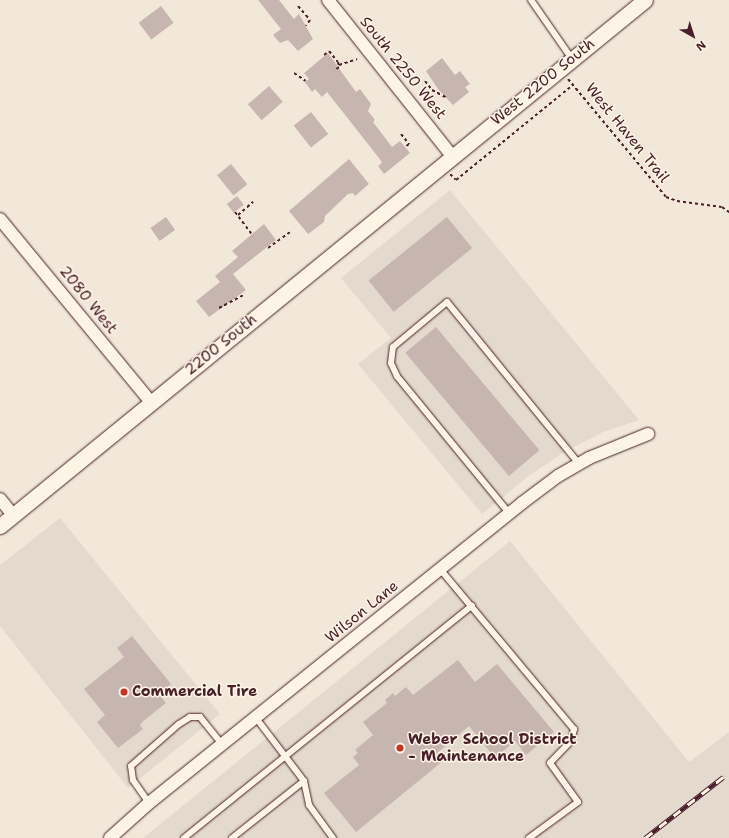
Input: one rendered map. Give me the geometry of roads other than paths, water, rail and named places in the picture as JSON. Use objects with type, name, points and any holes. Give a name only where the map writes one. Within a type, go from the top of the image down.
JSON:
[{"type":"street","name":"South 2250 West","points":[[328,0],[447,163]]},
{"type":"street","name":"West 2200 South","points":[[447,163],[645,0]]},
{"type":"street","name":"2200 South","points":[[0,526],[447,163]]},
{"type":"street","name":"2080 West","points":[[0,219],[151,402]]},
{"type":"street","name":"Wilson Lane","points":[[110,838],[149,803],[222,744],[509,513],[558,476],[579,464],[648,434]]},
{"type":"street","points":[[0,499],[13,515]]},
{"type":"lane","points":[[531,0],[572,59]]},
{"type":"lane","points":[[509,513],[397,376],[390,363],[393,346],[447,302],[579,464]]},
{"type":"lane","points":[[440,569],[574,729],[571,741],[550,763],[578,802],[529,838]]},
{"type":"lane","points":[[184,838],[472,606]]},
{"type":"lane","points":[[149,803],[133,780],[131,766],[179,724],[190,717],[200,717],[222,744]]},
{"type":"lane","points":[[256,718],[304,781],[309,805],[333,838]]},
{"type":"lane","points":[[232,838],[304,781]]},
{"type":"railway","points":[[645,838],[723,777]]},
{"type":"place","name":"Commercial Tire","points":[[124,692]]},
{"type":"place","name":"Weber School District - Maintenance","points":[[400,748]]}]
